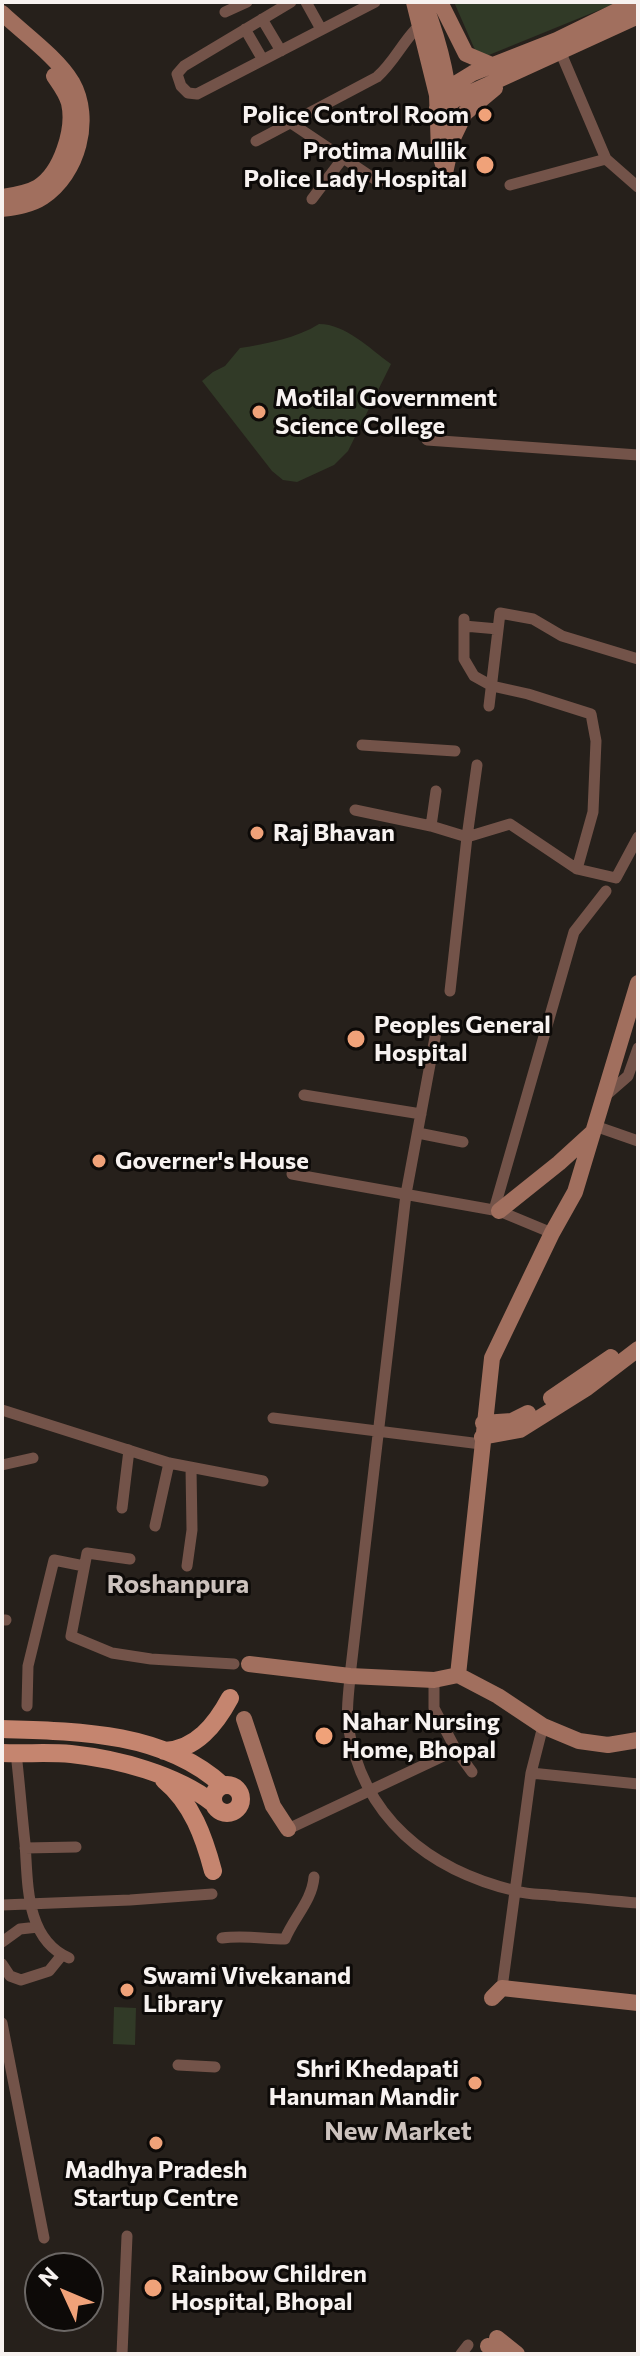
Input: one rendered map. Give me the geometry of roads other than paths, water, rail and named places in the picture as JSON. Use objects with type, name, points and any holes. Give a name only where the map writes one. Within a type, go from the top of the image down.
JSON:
[{"type":"main road","points":[[164,1751],[177,1751],[212,1728],[230,1698]]},
{"type":"main road","points":[[2,1729],[74,1730],[119,1739],[164,1751],[199,1765],[222,1785]]},
{"type":"main road","points":[[10,1758],[71,1754],[156,1774],[190,1787],[225,1813],[240,1805],[238,1789],[228,1784],[222,1785],[214,1792],[213,1803]]},
{"type":"main road","points":[[156,1774],[171,1786],[195,1818],[213,1871]]},
{"type":"street","points":[[225,12],[247,2]]},
{"type":"street","points":[[291,2],[184,66],[177,74],[181,86],[188,93],[197,94],[369,3]]},
{"type":"street","points":[[306,2],[321,29]]},
{"type":"street","points":[[440,2],[466,54],[492,65]]},
{"type":"street","points":[[442,98],[492,65],[557,40],[635,2]]},
{"type":"street","points":[[418,3],[415,30],[430,150],[436,164],[445,173]]},
{"type":"street","points":[[418,3],[451,144]]},
{"type":"street","points":[[2,13],[70,79],[82,103],[77,150],[60,183],[37,201],[2,209]]},
{"type":"street","points":[[442,98],[533,63],[638,16]]},
{"type":"street","points":[[262,19],[281,51]]},
{"type":"street","points":[[2,26],[64,89],[70,117],[61,155],[47,180],[30,191],[2,197]]},
{"type":"street","points":[[245,29],[263,60]]},
{"type":"street","points":[[256,141],[377,77],[391,66],[404,42],[415,30]]},
{"type":"street","points":[[560,51],[606,159],[638,187]]},
{"type":"street","points":[[445,173],[457,127],[470,107],[533,63]]},
{"type":"street","points":[[442,98],[439,151],[445,173]]},
{"type":"street","points":[[291,123],[379,182]]},
{"type":"street","points":[[312,199],[343,158]]},
{"type":"street","points":[[510,185],[606,159]]},
{"type":"street","points":[[427,440],[638,455]]},
{"type":"street","points":[[489,706],[500,613],[533,619],[562,636],[638,659]]},
{"type":"street","points":[[498,629],[464,622],[464,659],[474,676],[492,686],[591,714],[596,741],[593,812],[577,869]]},
{"type":"street","points":[[362,745],[455,751]]},
{"type":"street","points":[[450,991],[477,765]]},
{"type":"street","points":[[431,826],[436,791]]},
{"type":"street","points":[[355,810],[467,837],[510,824],[577,869],[616,878],[638,837]]},
{"type":"street","points":[[496,1210],[574,932],[606,891]]},
{"type":"street","points":[[458,1675],[492,1358],[575,1192],[638,983]]},
{"type":"street","points":[[436,1032],[406,1194],[350,1676],[348,1727],[368,1792],[389,1821],[428,1855],[453,1869],[516,1892],[638,1903]]},
{"type":"street","points":[[604,1096],[628,1076],[638,1048]]},
{"type":"street","points":[[304,1095],[421,1114]]},
{"type":"street","points":[[496,1210],[559,1163],[595,1128]]},
{"type":"street","points":[[595,1128],[638,1141]]},
{"type":"street","points":[[418,1133],[463,1142]]},
{"type":"street","points":[[292,1174],[496,1210],[552,1233]]},
{"type":"street","points":[[482,1434],[531,1412],[638,1338]]},
{"type":"street","points":[[273,1418],[377,1430],[482,1434],[520,1430],[587,1388],[638,1349]]},
{"type":"street","points":[[2,1410],[169,1463],[263,1481]]},
{"type":"street","points":[[122,1508],[129,1450]]},
{"type":"street","points":[[2,1465],[33,1458]]},
{"type":"street","points":[[155,1526],[169,1463]]},
{"type":"street","points":[[187,1566],[192,1530],[191,1468]]},
{"type":"street","points":[[130,1559],[87,1553],[71,1636],[112,1653],[151,1659],[242,1664],[350,1676],[434,1680],[458,1675],[498,1696],[543,1726],[579,1741],[608,1745],[638,1740]]},
{"type":"street","points":[[27,1706],[28,1666],[54,1560],[84,1566]]},
{"type":"street","points":[[434,1680],[434,1708],[456,1750],[472,1772]]},
{"type":"street","points":[[244,1719],[273,1806],[288,1829],[456,1750]]},
{"type":"street","points":[[543,1726],[531,1773],[516,1892],[497,1993],[638,2003]]},
{"type":"street","points":[[2,1964],[10,1976],[21,1980],[49,1971],[66,1956],[49,1945],[38,1927],[30,1903],[25,1848],[10,1758]]},
{"type":"street","points":[[531,1773],[638,1784]]},
{"type":"street","points":[[25,1848],[76,1847]]},
{"type":"street","points":[[222,1938],[240,1935],[285,1939],[312,1893],[314,1877]]},
{"type":"street","points":[[2,1905],[212,1894]]},
{"type":"street","points":[[2,1942],[20,1929],[38,1927]]},
{"type":"street","points":[[2,2023],[44,2238]]},
{"type":"street","points":[[178,2065],[215,2067]]},
{"type":"street","points":[[122,2354],[127,2236]]},
{"type":"street","points":[[495,2346],[517,2354]]},
{"type":"place","name":"Police Control Room","points":[[485,115]]},
{"type":"place","name":"Protima Mullik Police Lady Hospital","points":[[485,165]]},
{"type":"place","name":"Motilal Government Science College","points":[[259,412]]},
{"type":"place","name":"Raj Bhavan","points":[[257,833]]},
{"type":"place","name":"Peoples General Hospital","points":[[356,1039]]},
{"type":"place","name":"Governer's House","points":[[99,1161]]},
{"type":"place","name":"Nahar Nursing Home, Bhopal","points":[[324,1736]]},
{"type":"place","name":"Swami Vivekanand Library","points":[[127,1990]]},
{"type":"place","name":"Shri Khedapati Hanuman Mandir","points":[[475,2083]]},
{"type":"place","name":"Madhya Pradesh Startup Centre","points":[[156,2143]]},
{"type":"place","name":"Rainbow Children Hospital, Bhopal","points":[[153,2288]]},
{"type":"district","name":"Roshanpura","points":[[178,1584]]},
{"type":"district","name":"New Market","points":[[398,2131]]}]
